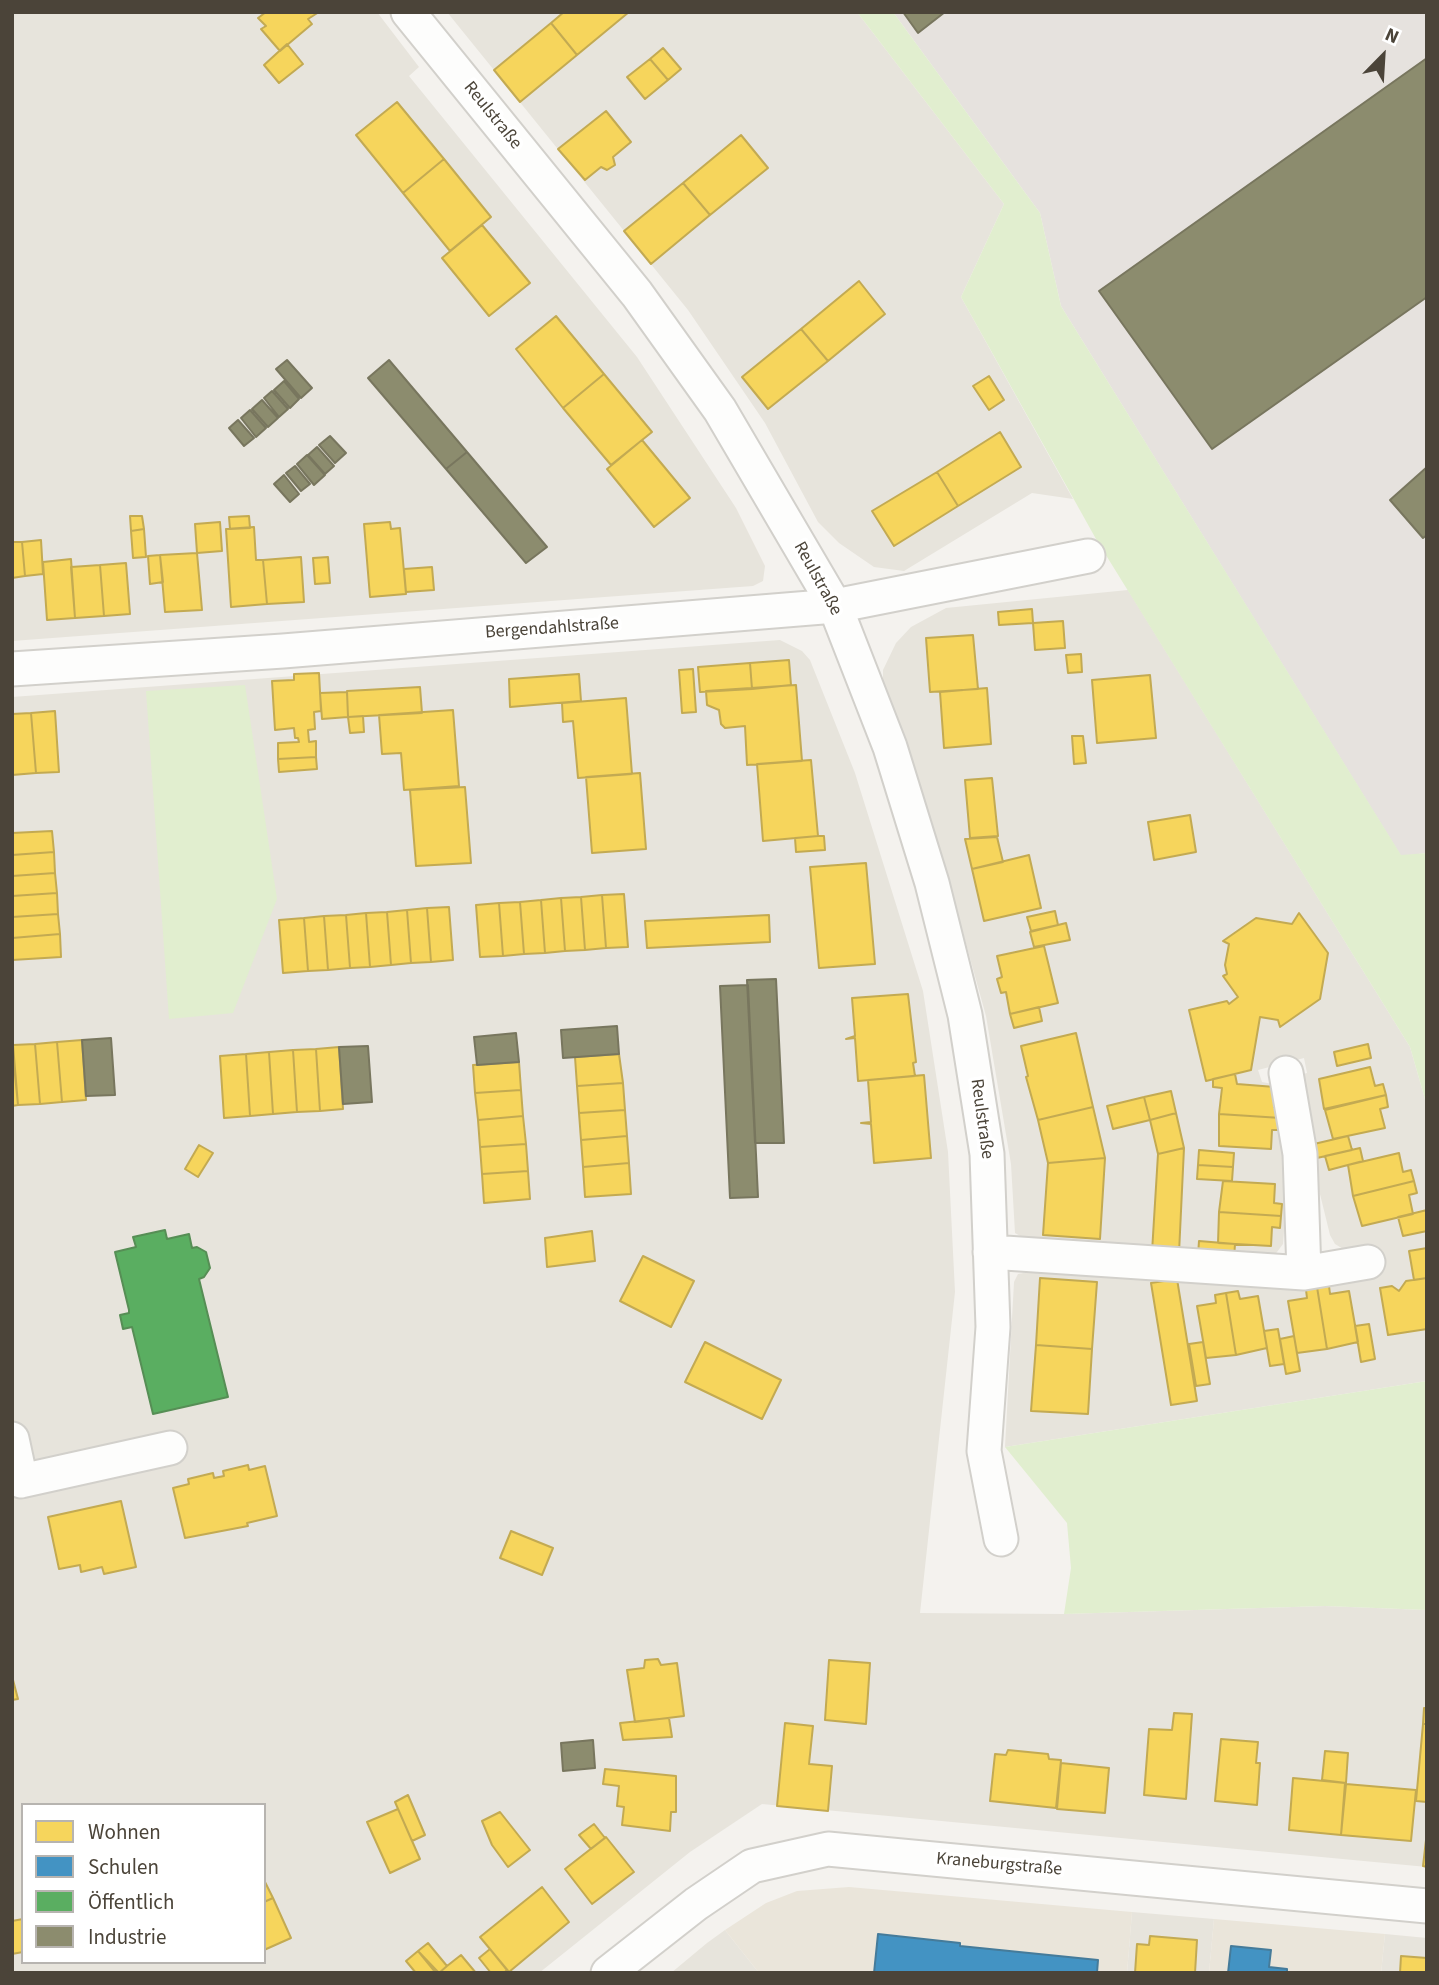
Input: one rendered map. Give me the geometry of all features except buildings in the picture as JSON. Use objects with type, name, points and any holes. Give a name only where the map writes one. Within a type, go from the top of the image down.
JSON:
[{"type":"street","name":"Reulstraße","points":[[408,12],[637,294],[720,410],[835,606],[890,747],[932,883],[965,1016],[987,1154],[993,1327],[984,1451],[1001,1539]]},
{"type":"street","name":"Bergendahlstraße","points":[[12,669],[835,606],[1088,556]]},
{"type":"street","points":[[1286,1073],[1300,1154],[1304,1273]]},
{"type":"street","points":[[990,1252],[1304,1273],[1368,1262]]},
{"type":"street","points":[[12,1439],[21,1481],[170,1448]]},
{"type":"street","name":"Kraneburgstraße","points":[[608,1973],[752,1866],[828,1849],[1427,1906]]},
{"type":"shaded area","points":[[12,12],[377,12],[419,67],[409,76],[637,357],[736,508],[765,566],[763,581],[753,586],[12,641]]},
{"type":"shaded area","points":[[447,12],[857,12],[1004,204],[961,297],[1073,499],[1032,493],[904,571],[874,567],[839,543],[818,522],[765,423],[688,310]]},
{"type":"shaded area","points":[[893,12],[1427,12],[1427,853],[1401,856],[1061,306],[1040,213]]},
{"type":"shaded area","points":[[1128,590],[1410,1047],[1427,1106],[1427,1381],[1005,1447],[1014,1282],[1018,1274],[1044,1269],[1374,1273],[1369,1245],[1345,1250],[1335,1244],[1330,1235],[1307,1141],[1300,1075],[1307,1073],[1304,1058],[1258,1070],[1262,1082],[1273,1084],[1289,1171],[1283,1244],[1274,1256],[1031,1242],[1015,1233],[1011,1164],[986,1016],[937,839],[883,684],[883,670],[896,643],[911,627],[946,608]]},
{"type":"shaded area","points":[[780,640],[802,651],[810,660],[855,773],[923,991],[948,1152],[955,1292],[920,1613],[1064,1614],[1325,1606],[1427,1610],[1427,1867],[762,1804],[690,1852],[539,1973],[12,1973],[12,697]]},
{"type":"shaded area","points":[[849,1887],[1132,1912],[1127,1973],[759,1973],[725,1930],[766,1903],[797,1891]]},
{"type":"shaded area","points":[[1132,1912],[1214,1919],[1209,1973],[1127,1973]]},
{"type":"shaded area","points":[[1214,1919],[1385,1934],[1381,1973],[1209,1973]]},
{"type":"shaded area","points":[[725,1930],[759,1973],[671,1973],[707,1943]]},
{"type":"shaded area","points":[[1385,1934],[1427,1938],[1427,1973],[1381,1973]]},
{"type":"green space","points":[[857,12],[893,12],[1040,213],[1061,306],[1401,855],[1427,853],[1427,1106],[1410,1047],[1096,539],[961,297],[1004,204]]},
{"type":"green space","points":[[245,685],[277,899],[233,1013],[169,1019],[146,691]]},
{"type":"green space","points":[[1427,1381],[1427,1610],[1325,1606],[1064,1614],[1071,1568],[1067,1523],[1005,1447]]}]
